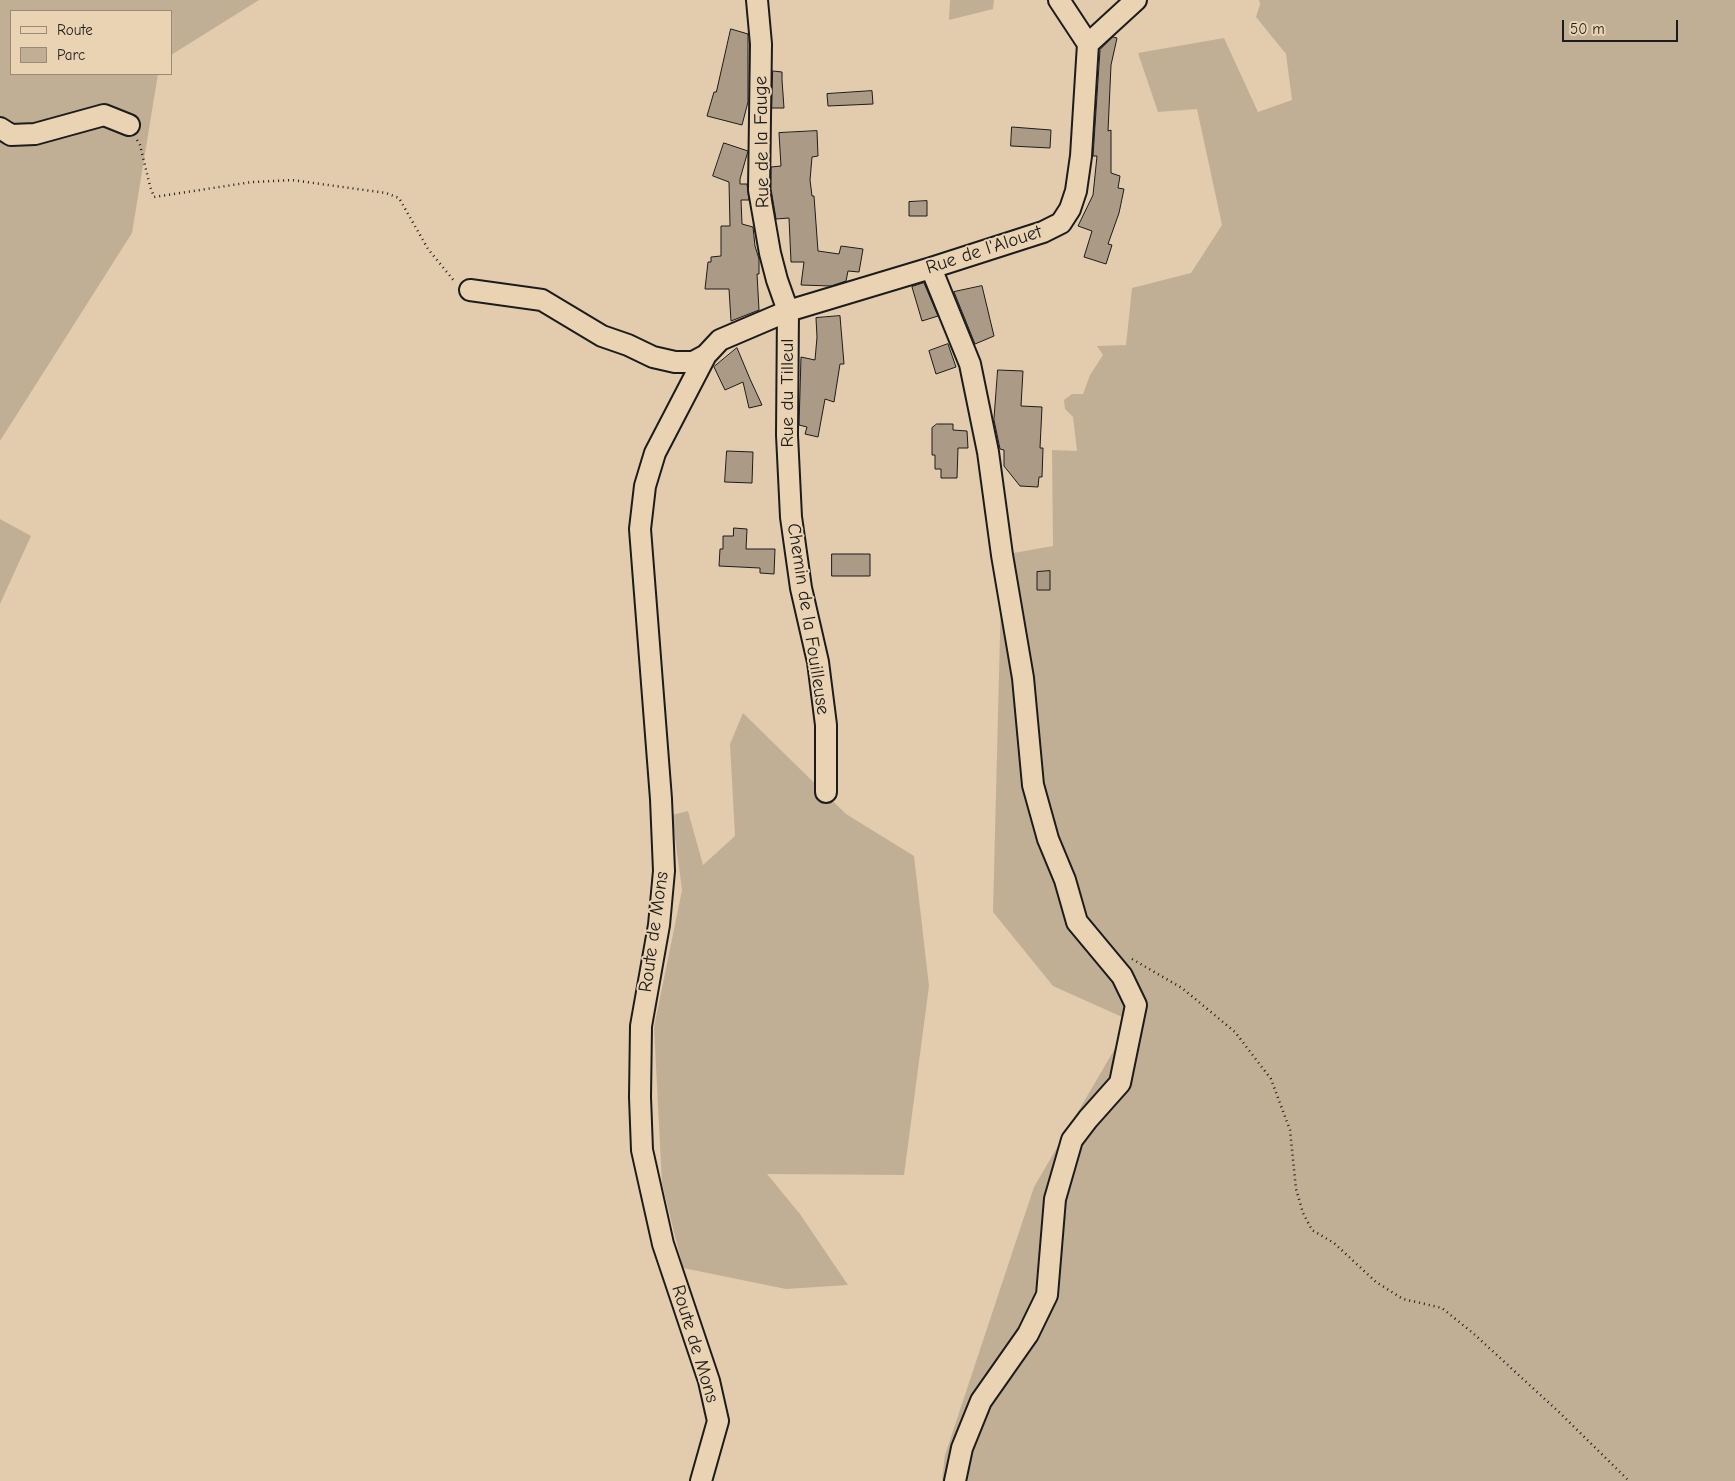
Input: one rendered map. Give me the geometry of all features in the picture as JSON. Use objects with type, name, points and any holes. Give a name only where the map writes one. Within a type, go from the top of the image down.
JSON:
[{"type":"street","name":"Rue de la Fauge","points":[[757,0],[761,44],[759,190],[772,262],[788,311]]},
{"type":"street","points":[[1059,0],[1088,44],[1136,0]]},
{"type":"street","name":"Rue de l'Alouet","points":[[706,355],[720,340],[788,311],[1043,232],[1061,223],[1070,209],[1076,191],[1081,156],[1088,44]]},
{"type":"street","points":[[0,128],[11,135],[35,134],[104,115],[129,125]]},
{"type":"street","points":[[931,268],[970,364],[993,482],[1002,555],[1023,678],[1033,785],[1048,839],[1065,880],[1076,922],[1122,976],[1136,1005],[1120,1083],[1072,1140],[1055,1199],[1047,1295],[1028,1334],[981,1401],[962,1448],[955,1481]]},
{"type":"street","points":[[470,290],[542,300],[602,336],[628,345],[653,357],[675,362],[692,362],[706,355]]},
{"type":"street","name":"Rue du Tilleul","points":[[788,311],[788,476]]},
{"type":"street","name":"Route de Mons","points":[[700,1481],[718,1421],[709,1381],[663,1244],[642,1150],[640,1097],[641,1026],[659,925],[664,871],[661,799],[640,529],[645,486],[655,453],[706,355]]},
{"type":"street","name":"Chemin de la Fouilleuse","points":[[788,476],[791,518],[801,588],[818,662],[826,725],[826,792]]},
{"type":"path","points":[[129,125],[140,146],[154,197],[252,182],[292,180],[386,194],[399,198],[428,249],[452,280],[470,290]]},
{"type":"path","points":[[1101,950],[1117,950],[1182,988],[1235,1032],[1271,1078],[1290,1130],[1296,1188],[1303,1214],[1312,1230],[1334,1243],[1376,1282],[1403,1299],[1442,1308],[1474,1334],[1629,1481]]},
{"type":"green space","points":[[0,0],[259,0],[172,54],[172,10],[10,10],[10,75],[158,75],[132,233],[0,441]]},
{"type":"green space","points":[[950,0],[994,0],[993,9],[949,20]]},
{"type":"green space","points":[[1259,0],[1735,0],[1735,1481],[942,1481],[945,1455],[1034,1187],[1131,1021],[1053,986],[993,912],[1002,555],[1053,546],[1052,450],[1077,451],[1073,417],[1065,409],[1064,400],[1072,394],[1083,394],[1090,375],[1103,355],[1097,346],[1126,345],[1132,288],[1191,273],[1222,225],[1197,109],[1158,112],[1138,53],[1224,38],[1258,112],[1292,100],[1286,54],[1256,17],[1260,4]]},
{"type":"green space","points":[[0,519],[31,536],[0,604]]},
{"type":"green space","points":[[743,713],[846,814],[914,856],[929,986],[904,1175],[767,1174],[800,1214],[848,1285],[786,1289],[683,1268],[662,1184],[654,1027],[682,890],[672,815],[688,811],[703,865],[735,836],[730,744]]},
{"type":"building","points":[[731,29],[748,34],[748,102],[742,125],[707,116],[714,92],[716,92]]},
{"type":"building","points":[[1113,37],[1117,38],[1111,65],[1108,131],[1111,130],[1111,173],[1120,176],[1118,188],[1124,189],[1119,213],[1108,244],[1112,245],[1106,264],[1084,257],[1092,231],[1078,226],[1093,195],[1097,156],[1093,156],[1100,50]]},
{"type":"building","points":[[773,71],[782,72],[784,108],[772,108]]},
{"type":"building","points":[[872,91],[873,104],[828,106],[827,94]]},
{"type":"building","points":[[1012,127],[1051,130],[1050,148],[1011,146]]},
{"type":"building","points":[[817,131],[818,156],[812,157],[810,180],[812,196],[814,196],[818,251],[839,254],[841,246],[863,249],[859,272],[848,271],[846,281],[831,286],[801,285],[804,262],[791,262],[789,218],[776,219],[771,189],[771,167],[781,166],[779,133]]},
{"type":"building","points":[[724,143],[748,151],[740,179],[740,184],[747,184],[749,200],[741,200],[742,224],[753,227],[755,246],[759,259],[759,274],[757,274],[759,310],[731,321],[729,289],[705,289],[708,262],[711,262],[711,257],[721,256],[721,226],[730,226],[729,182],[713,176]]},
{"type":"building","points":[[927,201],[927,216],[909,216],[909,202]]},
{"type":"building","points":[[924,283],[938,316],[922,321],[912,287]]},
{"type":"building","points":[[982,286],[994,336],[975,344],[954,292]]},
{"type":"building","points":[[840,316],[844,364],[840,364],[834,402],[825,399],[818,437],[805,434],[807,427],[799,425],[801,357],[815,360],[816,318]]},
{"type":"building","points":[[948,344],[956,367],[936,374],[929,351]]},
{"type":"building","points":[[737,348],[762,405],[749,408],[743,382],[725,390],[714,367]]},
{"type":"building","points":[[998,370],[1023,371],[1021,406],[1042,407],[1040,448],[1043,448],[1042,477],[1039,477],[1038,487],[1020,486],[1004,466],[1004,450],[1000,449],[994,420]]},
{"type":"building","points":[[937,424],[953,424],[953,430],[967,431],[968,448],[958,448],[957,478],[941,478],[941,469],[935,469],[935,455],[932,455],[932,428]]},
{"type":"building","points":[[727,451],[753,452],[752,483],[725,482]]},
{"type":"building","points":[[734,528],[747,529],[746,549],[775,549],[774,574],[760,573],[760,568],[719,566],[720,549],[723,549],[723,536],[733,536]]},
{"type":"building","points":[[832,554],[870,554],[870,576],[832,576]]},
{"type":"building","points":[[1050,571],[1050,590],[1037,590],[1037,572]]}]
